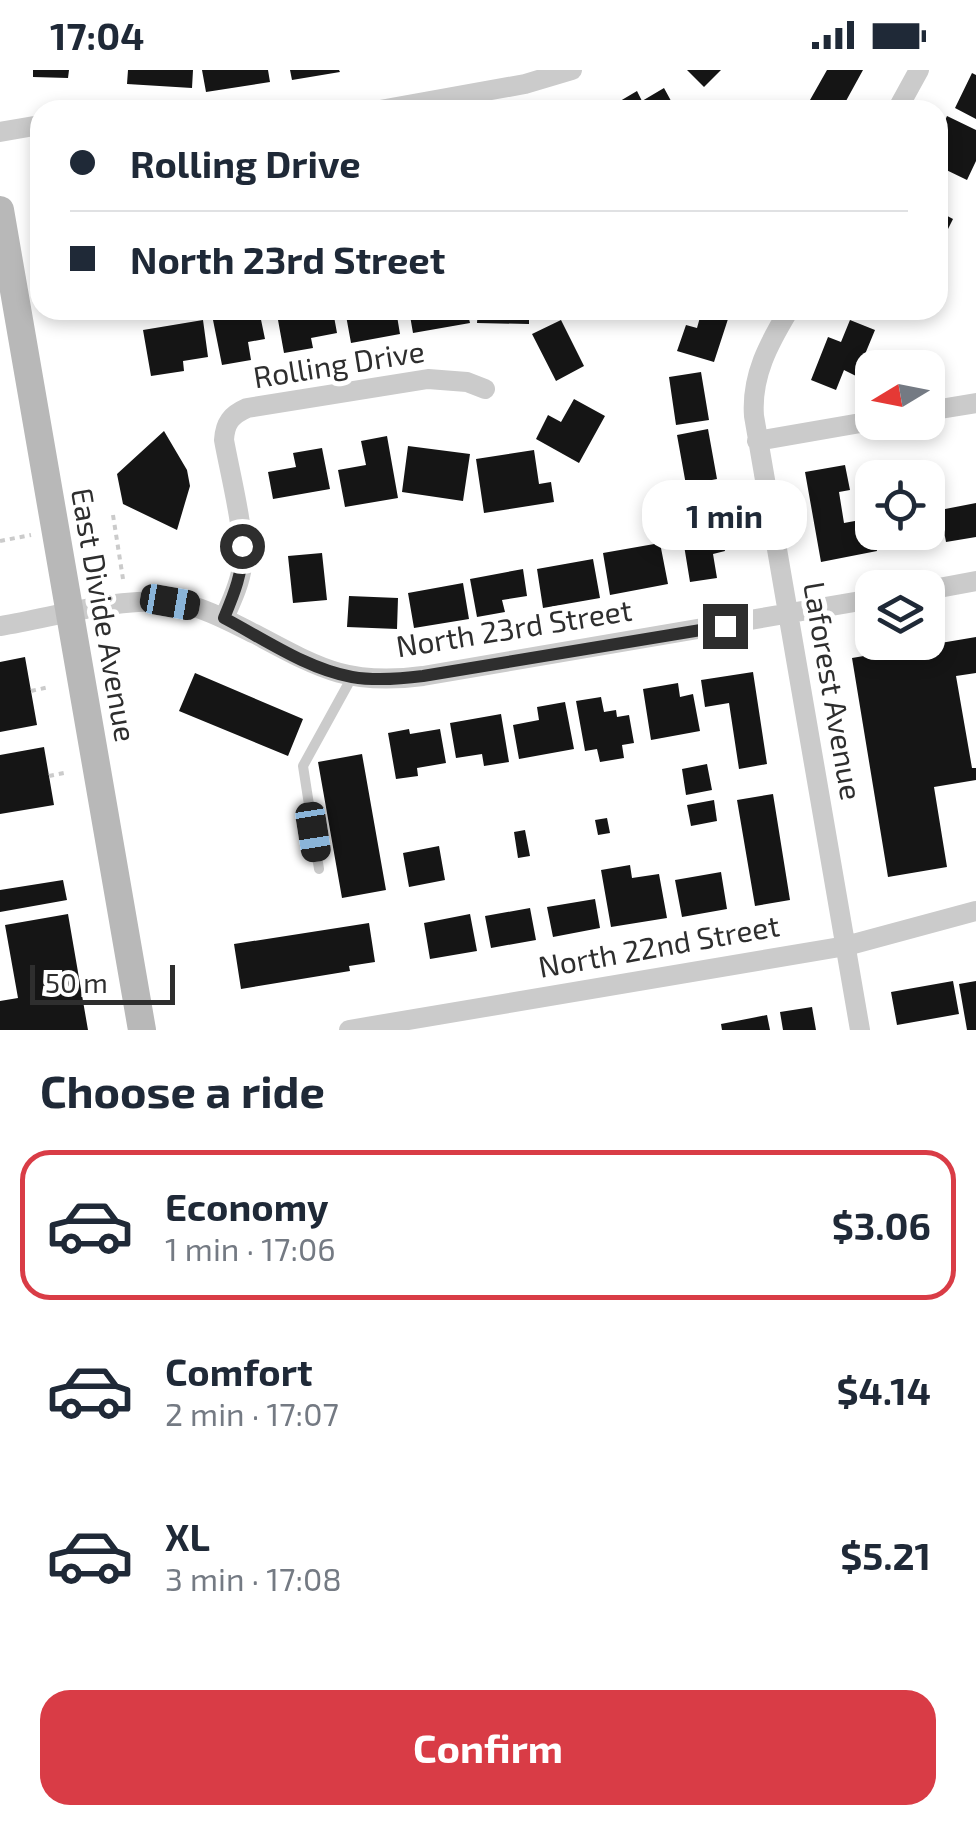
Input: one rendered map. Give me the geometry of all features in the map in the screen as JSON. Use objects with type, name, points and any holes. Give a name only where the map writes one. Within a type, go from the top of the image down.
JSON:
[{"type":"street","points":[[436,100],[525,84],[572,70]]},
{"type":"street","points":[[903,100],[920,70]]},
{"type":"street","points":[[0,132],[30,127]]},
{"type":"street","name":"East Divide Avenue","points":[[0,210],[142,1030]]},
{"type":"street","name":"Laforest Avenue","points":[[783,320],[770,341],[752,396],[860,1030]]},
{"type":"street","name":"Rolling Drive","points":[[224,618],[243,564],[224,440],[228,420],[247,408],[428,379],[467,382],[485,389]]},
{"type":"street","points":[[945,409],[976,403]]},
{"type":"street","points":[[757,441],[855,424]]},
{"type":"street","points":[[945,587],[976,581]]},
{"type":"street","name":"North 23rd Street","points":[[0,626],[132,602],[190,606],[224,618],[302,659],[352,677],[386,680],[855,603]]},
{"type":"street","name":"North 22nd Street","points":[[349,1030],[404,1026],[846,946],[976,911]]},
{"type":"lane","points":[[319,870],[302,766],[352,677]]},
{"type":"path","points":[[112,515],[124,579]]},
{"type":"path","points":[[0,541],[56,531]]},
{"type":"path","points":[[31,691],[49,688]]},
{"type":"path","points":[[50,776],[64,773]]},
{"type":"building","points":[[33,70],[69,70],[68,78],[33,77]]},
{"type":"building","points":[[128,70],[193,70],[192,88],[127,84]]},
{"type":"building","points":[[202,70],[268,70],[270,82],[206,92]]},
{"type":"building","points":[[290,70],[339,70],[340,72],[292,80]]},
{"type":"building","points":[[687,70],[721,70],[704,87]]},
{"type":"building","points":[[827,70],[863,70],[846,100],[810,100]]},
{"type":"building","points":[[972,73],[976,75],[976,119],[955,108]]},
{"type":"building","points":[[664,88],[671,100],[644,100]]},
{"type":"building","points":[[637,91],[642,100],[622,100]]},
{"type":"building","points":[[948,116],[976,130],[976,161],[967,180],[948,171]]},
{"type":"building","points":[[203,320],[208,357],[183,361],[184,371],[151,376],[143,330]]},
{"type":"building","points":[[213,320],[261,320],[265,339],[248,342],[251,360],[222,365]]},
{"type":"building","points":[[278,320],[335,320],[337,333],[311,338],[313,348],[284,353]]},
{"type":"building","points":[[347,320],[398,320],[400,334],[351,343]]},
{"type":"building","points":[[411,320],[470,323],[413,333]]},
{"type":"building","points":[[477,320],[529,320],[529,324],[477,323]]},
{"type":"building","points":[[561,320],[584,366],[556,381],[532,334]]},
{"type":"building","points":[[699,320],[728,320],[714,362],[677,351],[686,325],[697,328]]},
{"type":"building","points":[[850,320],[875,330],[867,350],[855,350],[855,376],[844,370],[836,390],[811,380],[828,337],[841,342]]},
{"type":"building","points":[[701,372],[709,420],[676,425],[669,377]]},
{"type":"building","points":[[574,399],[605,416],[579,463],[536,439],[548,415],[561,422]]},
{"type":"building","points":[[708,429],[717,479],[686,485],[677,435]]},
{"type":"building","points":[[164,431],[187,470],[190,486],[177,530],[123,504],[117,474]]},
{"type":"building","points":[[387,436],[398,498],[345,507],[338,470],[366,465],[361,441]]},
{"type":"building","points":[[408,446],[470,454],[463,501],[402,492]]},
{"type":"building","points":[[322,448],[330,489],[273,499],[268,472],[296,467],[293,453]]},
{"type":"building","points":[[534,450],[539,484],[551,482],[554,502],[484,513],[476,459]]},
{"type":"building","points":[[845,465],[850,490],[839,492],[844,523],[855,521],[855,550],[877,551],[821,562],[805,472]]},
{"type":"building","points":[[976,503],[976,537],[946,542],[945,509]]},
{"type":"building","points":[[718,508],[725,551],[713,554],[717,578],[690,582],[681,527],[693,525],[691,512]]},
{"type":"building","points":[[660,543],[668,584],[610,595],[603,553]]},
{"type":"building","points":[[322,553],[327,600],[293,603],[288,556]]},
{"type":"building","points":[[593,559],[600,598],[543,608],[537,569]]},
{"type":"building","points":[[523,569],[527,596],[502,600],[505,612],[477,617],[470,579]]},
{"type":"building","points":[[463,583],[469,619],[414,628],[408,593]]},
{"type":"building","points":[[349,596],[398,598],[397,629],[347,627]]},
{"type":"building","points":[[976,637],[976,673],[956,676],[976,780],[934,787],[947,867],[888,877],[852,658],[945,660],[945,642]]},
{"type":"building","points":[[25,657],[37,725],[0,732],[0,662]]},
{"type":"building","points":[[753,672],[767,764],[739,769],[729,703],[705,707],[701,680]]},
{"type":"building","points":[[195,673],[303,719],[288,756],[179,711]]},
{"type":"building","points":[[678,683],[680,697],[693,694],[700,731],[651,740],[643,689]]},
{"type":"building","points":[[601,697],[604,712],[616,710],[617,717],[629,715],[634,743],[622,745],[624,758],[600,762],[597,749],[585,751],[576,701]]},
{"type":"building","points":[[565,702],[574,749],[519,759],[513,725],[539,720],[537,707]]},
{"type":"building","points":[[501,714],[509,762],[484,766],[482,754],[456,758],[450,723]]},
{"type":"building","points":[[409,729],[410,734],[440,729],[446,763],[417,768],[418,776],[396,779],[388,733]]},
{"type":"building","points":[[44,747],[54,805],[0,814],[0,755]]},
{"type":"building","points":[[362,754],[386,890],[342,898],[318,762]]},
{"type":"building","points":[[707,764],[712,790],[686,795],[682,769]]},
{"type":"building","points":[[773,794],[790,900],[755,906],[737,800]]},
{"type":"building","points":[[714,800],[717,821],[691,826],[687,805]]},
{"type":"building","points":[[607,818],[610,833],[598,835],[595,820]]},
{"type":"building","points":[[525,830],[530,856],[518,858],[514,832]]},
{"type":"building","points":[[439,846],[445,880],[409,887],[403,853]]},
{"type":"building","points":[[630,865],[632,878],[659,874],[667,918],[611,927],[601,870]]},
{"type":"building","points":[[721,872],[727,909],[682,917],[675,880]]},
{"type":"building","points":[[63,880],[67,900],[0,912],[0,890]]},
{"type":"building","points":[[595,899],[600,928],[553,937],[547,907]]},
{"type":"building","points":[[530,908],[536,940],[491,948],[485,916]]},
{"type":"building","points":[[68,914],[88,1030],[0,1030],[0,1001],[18,998],[5,925]]},
{"type":"building","points":[[470,914],[477,951],[430,959],[424,923]]},
{"type":"building","points":[[369,923],[375,962],[349,966],[350,971],[241,989],[234,944]]},
{"type":"building","points":[[953,981],[959,1014],[897,1025],[891,992]]},
{"type":"building","points":[[976,981],[976,1030],[967,1030],[959,984]]},
{"type":"building","points":[[812,1007],[816,1030],[783,1030],[780,1012]]},
{"type":"building","points":[[767,1015],[770,1030],[722,1030],[721,1024]]},
{"type":"route","points":[[242,546],[239,582],[224,618],[302,659],[352,677],[386,680],[423,676],[725,626]]}]
